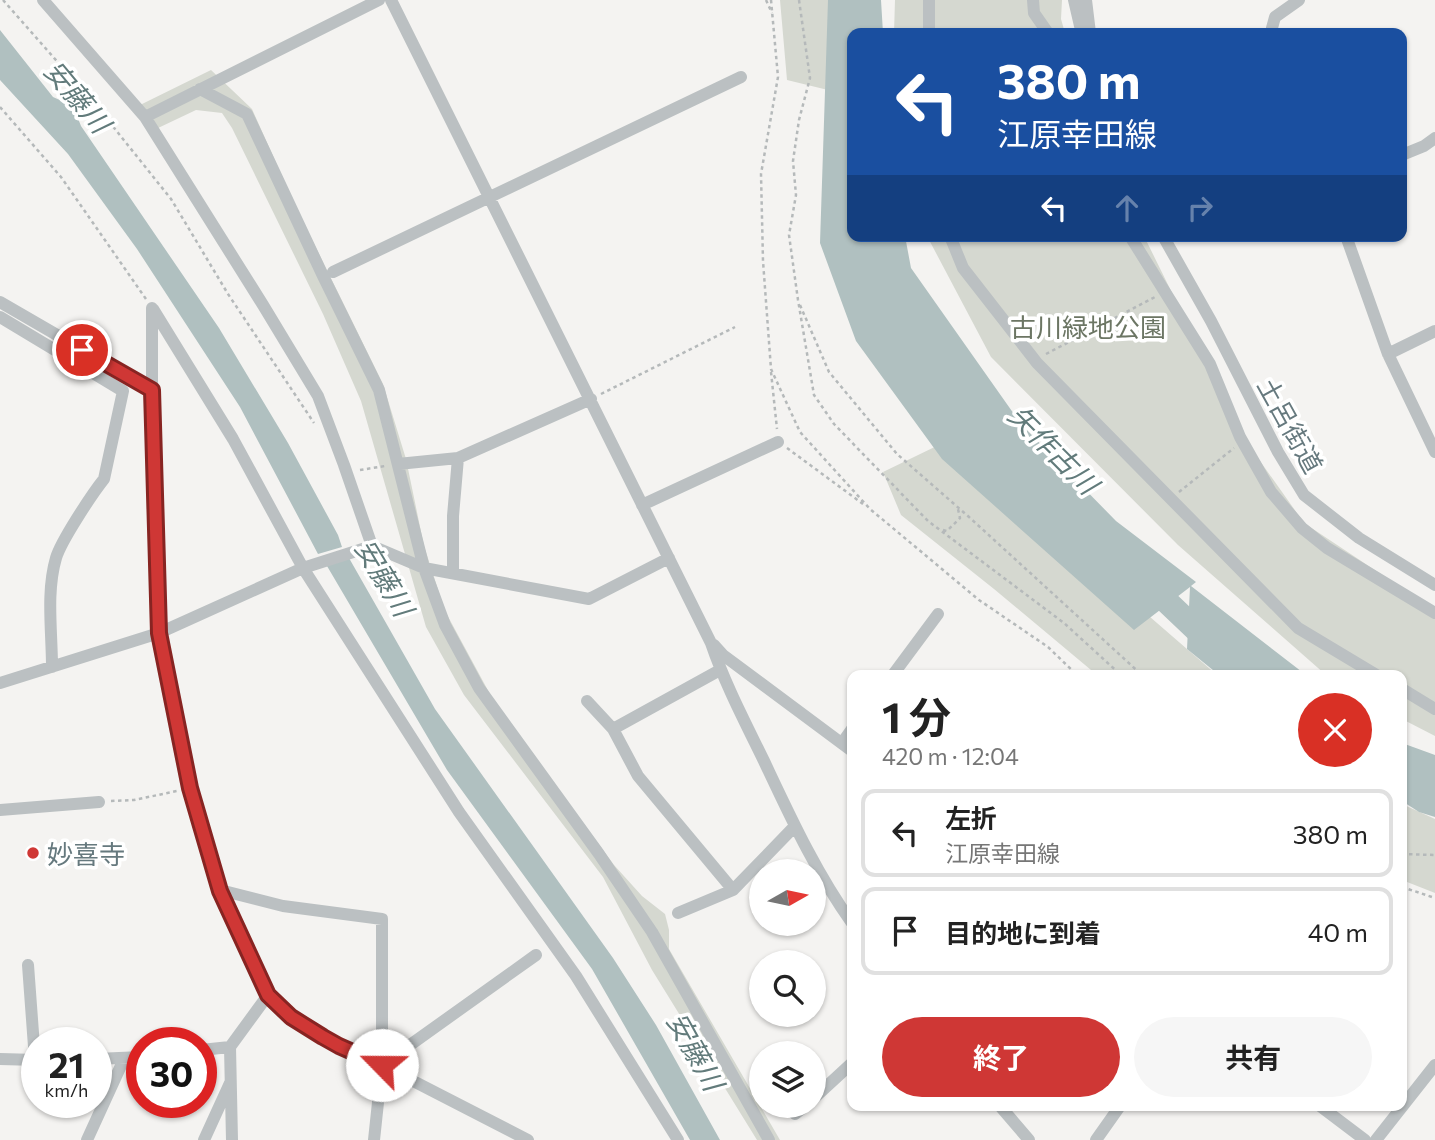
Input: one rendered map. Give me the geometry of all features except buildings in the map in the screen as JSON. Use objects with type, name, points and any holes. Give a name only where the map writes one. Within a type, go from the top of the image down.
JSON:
[{"type":"street","points":[[43,0],[145,117],[318,396],[372,546]]},
{"type":"street","points":[[145,117],[379,0]]},
{"type":"street","points":[[391,0],[592,399],[711,643],[720,670],[795,826],[847,916]]},
{"type":"street","points":[[929,0],[929,28]]},
{"type":"street","points":[[1033,0],[1034,13],[1044,28]]},
{"type":"street","points":[[1074,0],[1080,26],[1085,28]]},
{"type":"street","points":[[1086,0],[1090,28]]},
{"type":"street","points":[[1272,28],[1275,17],[1299,0]]},
{"type":"street","points":[[332,272],[741,77]]},
{"type":"street","points":[[200,89],[247,114],[379,390],[424,568],[444,625],[479,688],[652,932],[769,1140]]},
{"type":"street","points":[[1407,152],[1435,138]]},
{"type":"street","points":[[952,242],[963,268],[1035,360],[1298,628],[1368,670]]},
{"type":"street","points":[[1134,242],[1210,364],[1242,442],[1271,492],[1302,528],[1327,548],[1435,613]]},
{"type":"street","name":"土呂街道","points":[[1166,242],[1211,321],[1278,452],[1304,495],[1359,538],[1435,585]]},
{"type":"street","points":[[1348,242],[1388,354],[1435,452]]},
{"type":"street","points":[[152,308],[159,633],[190,788],[220,891],[268,995],[291,1017],[339,1046],[382,1065],[505,1134],[528,1140]]},
{"type":"street","points":[[152,308],[233,439],[303,568],[459,812],[576,976],[678,1140]]},
{"type":"street","points":[[3,316],[152,395]]},
{"type":"street","points":[[3,316],[123,391],[104,480],[95,490],[57,556],[51,582],[52,667]]},
{"type":"street","points":[[1388,354],[1435,331]]},
{"type":"street","points":[[398,464],[458,458],[592,399]]},
{"type":"street","points":[[642,505],[778,442]]},
{"type":"street","points":[[453,573],[453,516],[458,458]]},
{"type":"street","points":[[0,683],[159,633],[303,568],[372,546],[424,568],[589,599],[669,558]]},
{"type":"street","points":[[896,670],[938,614]]},
{"type":"street","points":[[711,643],[723,655],[847,747]]},
{"type":"street","points":[[613,729],[720,670]]},
{"type":"street","points":[[1407,692],[1435,709]]},
{"type":"street","points":[[587,701],[613,729],[638,776],[733,890]]},
{"type":"street","points":[[0,810],[99,802]]},
{"type":"street","points":[[678,912],[733,890],[795,826]]},
{"type":"street","points":[[220,891],[283,905],[382,919],[382,1065],[374,1140]]},
{"type":"street","points":[[382,1065],[536,955]]},
{"type":"street","points":[[29,965],[34,1027]]},
{"type":"street","points":[[232,1140],[230,1047],[268,995]]},
{"type":"street","points":[[217,1048],[230,1047]]},
{"type":"street","points":[[0,1059],[21,1059]]},
{"type":"street","points":[[87,1140],[124,1059],[112,1059]]},
{"type":"street","points":[[1407,1101],[1435,1065]]},
{"type":"street","points":[[826,1087],[847,1068]]},
{"type":"street","points":[[204,1140],[232,1079]]},
{"type":"street","points":[[1004,1111],[1029,1140]]},
{"type":"street","points":[[1096,1140],[1116,1111]]},
{"type":"street","points":[[1327,1111],[1365,1140]]},
{"type":"street","points":[[1376,1140],[1399,1111]]},
{"type":"path","points":[[4,0],[99,109],[171,199],[228,294],[316,425]]},
{"type":"path","points":[[766,0],[773,17]]},
{"type":"path","points":[[771,0],[778,77],[761,174],[763,261],[778,442],[870,509],[979,600],[1048,647],[1072,670]]},
{"type":"path","points":[[799,0],[810,78],[799,120],[793,161],[796,195],[789,235],[814,395],[834,424],[937,528],[1064,623],[1115,670]]},
{"type":"path","points":[[0,107],[61,177],[152,308]]},
{"type":"path","points":[[1035,360],[1164,292]]},
{"type":"path","points":[[798,300],[833,379],[897,454],[1136,670]]},
{"type":"path","points":[[592,399],[735,327]]},
{"type":"path","points":[[771,369],[800,432],[870,509]]},
{"type":"path","points":[[1170,498],[1242,442]]},
{"type":"path","points":[[347,472],[398,464]]},
{"type":"path","points":[[937,528],[947,531],[957,523],[960,513],[957,506]]},
{"type":"path","points":[[99,802],[134,800],[190,788]]},
{"type":"path","points":[[1407,853],[1435,855]]},
{"type":"path","points":[[1407,889],[1435,898]]},
{"type":"green space","points":[[780,0],[838,0],[828,90],[787,80]]},
{"type":"green space","points":[[895,0],[1062,0],[1064,28],[894,28]]},
{"type":"green space","points":[[211,70],[252,109],[295,205],[383,384],[406,459],[424,546],[445,611],[491,696],[523,741],[614,865],[642,896],[665,914],[669,930],[669,949],[749,1087],[749,1118],[767,1118],[780,1140],[757,1140],[652,970],[603,877],[464,695],[426,627],[361,401],[323,314],[232,128],[222,113],[196,110],[156,129],[140,105]]},
{"type":"green space","name":"古川緑地公園","points":[[930,242],[1147,242],[1243,437],[1304,523],[1435,610],[1435,736],[1407,722],[1407,670],[1320,670],[1178,545],[991,357]]},
{"type":"green space","points":[[947,441],[1211,670],[1091,670],[901,515],[883,472]]},
{"type":"green space","points":[[1407,806],[1435,819],[1435,893],[1407,882]]},
{"type":"shaded area","points":[[828,0],[881,0],[883,28],[847,28],[847,242],[906,242],[911,268],[1021,424],[1116,521],[1196,582],[1191,586],[1300,670],[1213,670],[1187,649],[1190,587],[1134,630],[942,459],[856,341],[820,243]]},
{"type":"shaded area","points":[[0,30],[53,97],[73,106],[81,126],[219,328],[288,443],[342,547],[318,554],[240,407],[137,249],[68,154],[0,80]]},
{"type":"shaded area","points":[[349,558],[435,709],[613,958],[656,1025],[720,1140],[690,1140],[592,969],[447,770],[327,566]]},
{"type":"shaded area","points":[[1407,745],[1435,755],[1435,817],[1407,804]]},
{"type":"waterway","name":"矢作古川","points":[[1144,580],[1239,670]]},
{"type":"place","name":"妙喜寺","points":[[33,853]]},
{"type":"route","points":[[82,350],[152,390],[159,633],[190,788],[220,891],[268,995],[291,1017],[323,1037],[382,1065]]},
{"type":"water label","name":"安藤川","points":[[78,96]]},
{"type":"water label","name":"安藤川","points":[[385,577]]},
{"type":"water label","name":"安藤川","points":[[696,1051]]}]
